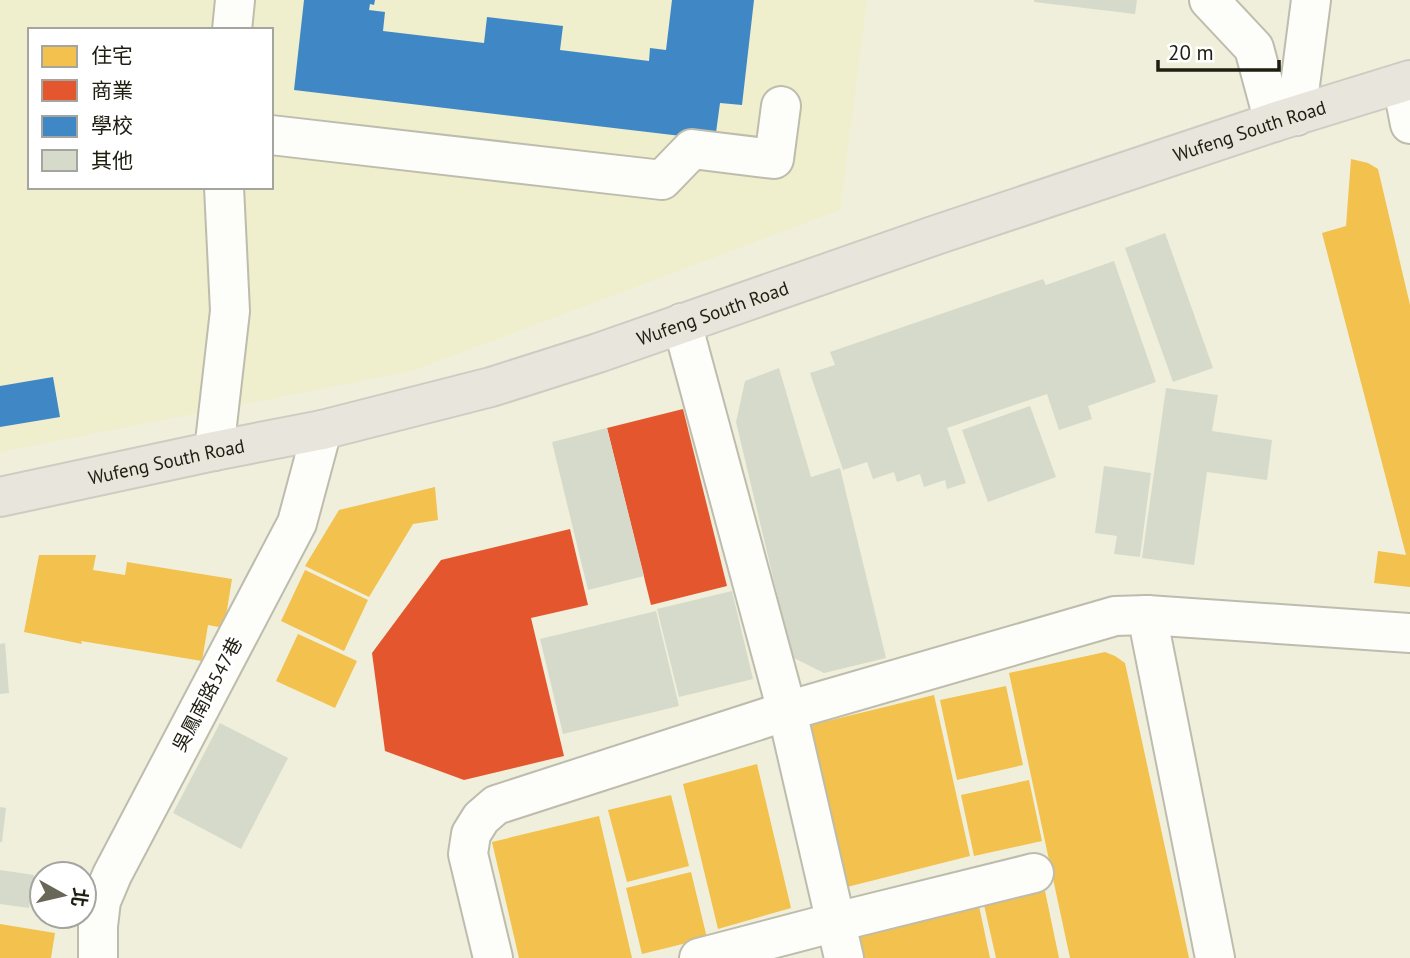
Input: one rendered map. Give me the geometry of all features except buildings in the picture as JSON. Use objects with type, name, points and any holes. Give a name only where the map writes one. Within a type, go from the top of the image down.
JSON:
[{"type":"main road","name":"Wufeng South Road","points":[[0,496],[322,430],[491,387],[598,353],[936,235],[1285,119],[1406,82]]},
{"type":"street","points":[[232,28],[235,0]]},
{"type":"street","points":[[1209,0],[1254,48],[1285,119]]},
{"type":"street","points":[[1285,119],[1311,0]]},
{"type":"street","points":[[1406,82],[1410,124]]},
{"type":"street","points":[[273,135],[662,180],[692,149],[774,159],[781,106]]},
{"type":"street","points":[[214,451],[230,311],[224,189]]},
{"type":"street","points":[[682,323],[787,711],[844,958]]},
{"type":"street","name":"吳鳳南路547巷","points":[[97,958],[101,901],[112,875],[297,523],[322,430]]},
{"type":"street","points":[[493,958],[468,854],[471,834],[481,818],[496,805],[787,711],[1115,615],[1410,634]]},
{"type":"street","points":[[1147,615],[1215,958]]},
{"type":"street","points":[[699,958],[1034,873]]},
{"type":"shaded area","points":[[0,0],[867,0],[840,210],[412,371],[0,452]]}]
